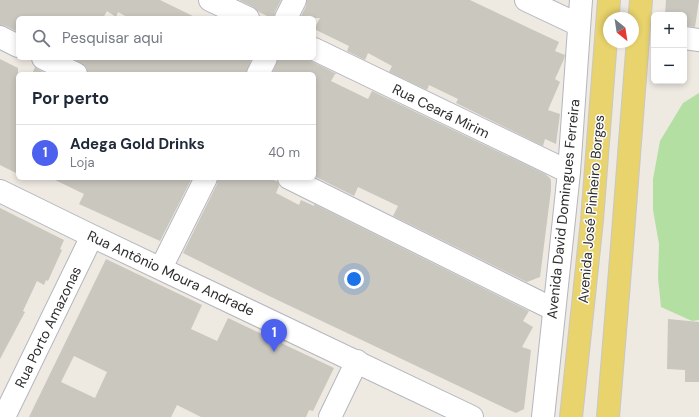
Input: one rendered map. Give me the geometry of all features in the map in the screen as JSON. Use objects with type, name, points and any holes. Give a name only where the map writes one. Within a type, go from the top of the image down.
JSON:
[{"type":"main road","name":"Avenida José Pinheiro Borges","points":[[571,417],[592,220],[609,0]]},
{"type":"main road","points":[[608,417],[641,0]]},
{"type":"main road","points":[[622,246],[623,417]]},
{"type":"street","points":[[210,0],[244,16]]},
{"type":"street","points":[[287,16],[295,0]]},
{"type":"street","points":[[526,0],[579,25]]},
{"type":"street","name":"Avenida David Domingues Ferreira","points":[[543,417],[568,172],[581,0]]},
{"type":"street","points":[[0,37],[16,45]]},
{"type":"street","points":[[687,38],[699,40]]},
{"type":"street","name":"Rua Ceará Mirim","points":[[316,51],[568,172]]},
{"type":"street","points":[[47,60],[72,72]]},
{"type":"street","points":[[259,72],[265,60]]},
{"type":"street","points":[[161,268],[205,180]]},
{"type":"street","points":[[293,180],[553,309]]},
{"type":"street","name":"Rua Antônio Moura Andrade","points":[[0,191],[472,417]]},
{"type":"street","name":"Rua Porto Amazonas","points":[[4,417],[92,236]]},
{"type":"street","points":[[330,417],[357,362]]},
{"type":"green space","points":[[699,93],[699,320],[692,321],[661,307],[658,278],[659,244],[653,210],[653,179],[660,141],[683,103]]},
{"type":"building","points":[[0,0],[160,0],[193,16],[125,16],[118,12],[116,16],[114,16],[107,11],[104,16],[16,16],[16,31],[0,25]]},
{"type":"building","points":[[239,0],[281,0],[274,16],[267,16]]},
{"type":"building","points":[[307,0],[470,0],[559,42],[555,51],[565,55],[555,79],[560,82],[548,110],[560,114],[556,144],[545,139],[543,146],[456,103],[458,99],[429,85],[427,90],[389,72],[392,66],[368,53],[365,60],[347,51],[349,46],[316,30],[316,25],[320,18],[316,18],[316,16],[301,16]]},
{"type":"building","points":[[666,0],[699,0],[695,27],[687,26],[687,12],[665,12]]},
{"type":"building","points":[[0,59],[18,68],[18,72],[16,72],[16,173],[0,165]]},
{"type":"building","points":[[75,60],[251,60],[247,72],[87,72],[86,67]]},
{"type":"building","points":[[277,60],[309,60],[337,74],[335,74],[331,81],[368,99],[372,91],[545,174],[550,178],[551,190],[540,277],[527,282],[393,216],[398,206],[358,187],[354,196],[316,177],[316,72],[273,72]]},
{"type":"building","points":[[35,67],[43,72],[33,72]]},
{"type":"building","points":[[55,180],[191,180],[160,241],[79,204],[84,194]]},
{"type":"building","points":[[218,180],[274,180],[278,182],[279,186],[276,193],[299,205],[301,200],[314,206],[314,204],[529,311],[523,321],[533,327],[522,347],[531,350],[524,409],[516,413],[507,409],[267,295],[183,253]]},
{"type":"building","points":[[0,208],[64,240],[60,249],[62,250],[48,281],[46,280],[44,285],[37,281],[23,311],[25,312],[0,359]]},
{"type":"building","points":[[106,259],[202,305],[191,329],[217,341],[228,318],[334,368],[313,411],[309,410],[306,417],[201,417],[177,405],[171,417],[29,417]],"holes":[[[74,356],[107,372],[95,398],[61,382]]]},
{"type":"building","points":[[668,319],[699,322],[699,382],[685,382],[685,370],[667,369]]},
{"type":"place","name":"Adega Gold Drinks","points":[[274,352]]}]
